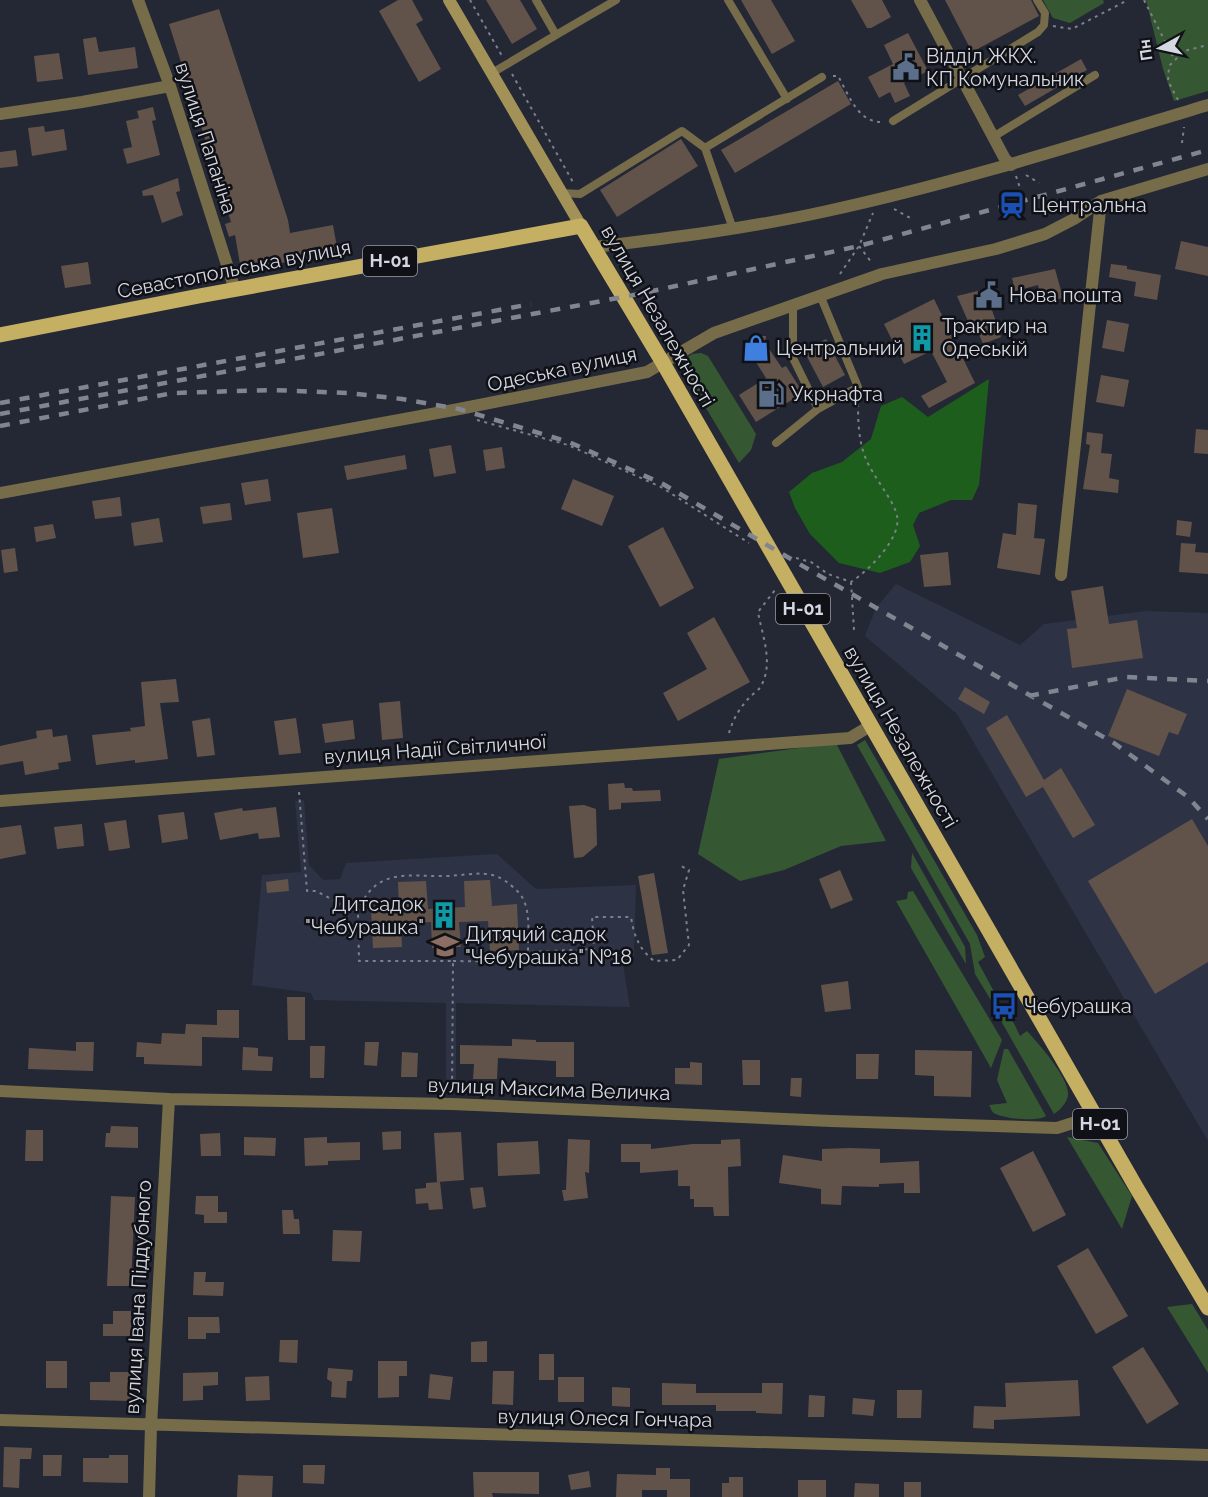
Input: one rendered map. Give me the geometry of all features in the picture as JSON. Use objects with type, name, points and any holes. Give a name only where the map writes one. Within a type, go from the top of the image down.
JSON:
[{"type":"main road","name":"вулиця Незалежності","points":[[449,0],[663,363],[870,726],[1208,1308]]},
{"type":"main road","name":"Севастопольська вулиця","points":[[0,335],[581,226]]},
{"type":"street","name":"вулиця Папаніна","points":[[138,0],[170,86],[235,290]]},
{"type":"street","points":[[920,0],[1005,159],[1011,165]]},
{"type":"street","points":[[0,114],[170,86]]},
{"type":"street","points":[[594,247],[733,229],[826,212],[1011,165],[1208,105]]},
{"type":"street","name":"Одеська вулиця","points":[[0,493],[459,410],[647,372],[714,333],[793,304],[882,274],[996,249],[1044,234],[1074,219],[1101,201],[1208,169]]},
{"type":"street","points":[[1061,575],[1101,201]]},
{"type":"street","name":"вулиця Надії Світличної","points":[[0,801],[850,738],[870,726]]},
{"type":"street","name":"вулиця Максима Величка","points":[[0,1091],[169,1099],[452,1104],[831,1121],[1057,1128],[1095,1116]]},
{"type":"street","name":"вулиця Івана Піддубного","points":[[149,1497],[169,1099]]},
{"type":"street","name":"вулиця Олеся Гончара","points":[[0,1420],[1208,1455]]},
{"type":"lane","points":[[536,0],[556,35]]},
{"type":"lane","points":[[492,73],[616,0]]},
{"type":"lane","points":[[728,0],[787,99]]},
{"type":"lane","points":[[893,121],[1038,32],[1044,25],[1045,13],[1037,0]]},
{"type":"lane","points":[[993,137],[1095,75]]},
{"type":"lane","points":[[705,148],[822,77]]},
{"type":"lane","points":[[562,193],[580,194],[682,131],[705,148],[733,229]]},
{"type":"lane","points":[[776,443],[818,409],[858,387],[824,293]]},
{"type":"lane","points":[[793,304],[794,358],[818,409]]},
{"type":"path","points":[[470,0],[580,194]]},
{"type":"path","points":[[1044,25],[1072,29],[1128,0]]},
{"type":"path","points":[[1144,0],[1175,60]]},
{"type":"path","points":[[1185,112],[1167,81],[1169,66],[1184,51],[1208,45]]},
{"type":"path","points":[[822,77],[838,76],[862,117],[875,123],[893,121]]},
{"type":"path","points":[[824,293],[859,246],[879,199]]},
{"type":"path","points":[[859,246],[882,274]]},
{"type":"path","points":[[851,582],[865,573],[894,536],[897,516],[866,459],[860,436],[858,387]]},
{"type":"path","points":[[473,419],[568,445],[660,487],[749,543]]},
{"type":"path","points":[[796,558],[811,562],[828,574],[851,582]]},
{"type":"path","points":[[851,582],[854,630]]},
{"type":"path","points":[[725,746],[733,718],[760,687],[764,677],[768,657],[758,612],[776,590]]},
{"type":"path","points":[[298,779],[307,891],[316,891],[358,913]]},
{"type":"path","points":[[528,952],[594,949],[592,917],[631,917],[635,938],[644,953],[654,961],[677,960],[688,945],[683,890],[689,870],[679,865]]},
{"type":"path","points":[[480,872],[499,876],[522,897],[526,910],[528,952],[529,962],[359,961],[358,913],[363,898],[377,884],[394,876],[418,874],[447,876],[480,872]]},
{"type":"path","points":[[452,1104],[453,961]]},
{"type":"shaded area","points":[[896,584],[1020,645],[1044,624],[1146,611],[1208,613],[1208,1141],[957,714],[865,636],[876,608]]},
{"type":"shaded area","name":"Дитячий садок \"Чебурашка\" №18","points":[[304,800],[309,865],[323,880],[340,879],[346,863],[497,854],[536,889],[636,885],[634,956],[622,959],[630,1007],[456,1003],[456,1085],[446,1085],[446,1003],[314,1000],[311,993],[252,985],[262,875],[301,872],[295,801]]},
{"type":"green space","points":[[1043,0],[1103,0],[1104,3],[1070,23],[1053,18]]},
{"type":"green space","points":[[1146,0],[1208,0],[1208,91],[1174,101],[1163,69]]},
{"type":"green space","points":[[701,353],[708,356],[756,434],[751,450],[739,463],[679,363],[692,354]]},
{"type":"green space","points":[[989,379],[979,485],[972,500],[951,500],[919,513],[913,525],[920,546],[910,562],[880,573],[839,563],[810,534],[789,492],[812,473],[842,462],[871,439],[881,406],[902,397],[928,417]]},
{"type":"green space","points":[[865,740],[977,935],[985,957],[978,962],[998,999],[992,1002],[975,974],[970,944],[857,745]]},
{"type":"green space","points":[[836,743],[886,841],[841,846],[784,870],[740,881],[698,854],[719,759]]},
{"type":"green space","points":[[912,853],[965,947],[966,964],[911,868]]},
{"type":"green space","points":[[913,891],[1002,1040],[991,1068],[896,901],[907,899],[908,892]]},
{"type":"green space","points":[[1009,1013],[1020,1036],[1027,1031],[1064,1080],[1068,1095],[1063,1106],[1054,1114],[1000,1019]]},
{"type":"green space","points":[[1004,1049],[1008,1049],[1046,1116],[1036,1119],[1012,1118],[998,1115],[992,1110],[989,1105],[1007,1103],[997,1080]]},
{"type":"green space","points":[[1067,1137],[1098,1143],[1132,1196],[1122,1229]]},
{"type":"green space","points":[[1192,1304],[1208,1330],[1208,1373],[1167,1307]]},
{"type":"building","points":[[398,0],[412,0],[423,20],[416,24],[441,69],[419,82],[379,11]]},
{"type":"building","points":[[486,0],[520,0],[537,29],[512,44]]},
{"type":"building","points":[[741,0],[771,0],[795,41],[772,54]]},
{"type":"building","points":[[851,0],[882,0],[891,17],[867,28]]},
{"type":"building","points":[[945,0],[1031,0],[1039,16],[972,52]]},
{"type":"building","points":[[219,9],[288,220],[290,233],[333,225],[338,253],[241,270],[235,235],[229,237],[225,224],[231,222],[169,24]]},
{"type":"building","name":"Відділ ЖКХ. КП Комунальник","points":[[908,33],[928,71],[904,83],[910,96],[895,103],[890,92],[879,98],[868,77],[893,64],[884,45]]},
{"type":"building","points":[[96,37],[99,52],[135,47],[138,68],[88,75],[83,39]]},
{"type":"building","points":[[59,53],[63,79],[37,82],[34,56]]},
{"type":"building","points":[[1081,59],[1087,70],[1025,106],[1018,95]]},
{"type":"building","points":[[838,81],[851,104],[735,173],[721,150]]},
{"type":"building","points":[[153,107],[156,120],[152,121],[160,155],[127,164],[123,149],[132,147],[126,121],[139,118],[137,111]]},
{"type":"building","points":[[44,126],[45,132],[64,129],[67,150],[32,156],[28,128]]},
{"type":"building","points":[[681,139],[698,166],[617,217],[600,190]]},
{"type":"building","points":[[16,150],[18,166],[0,168],[0,152]]},
{"type":"building","points":[[178,178],[180,191],[176,192],[183,215],[162,223],[153,195],[143,196],[142,191]]},
{"type":"building","points":[[1181,241],[1208,247],[1208,276],[1175,269]]},
{"type":"building","points":[[88,262],[91,284],[65,288],[61,266]]},
{"type":"building","points":[[1111,264],[1161,275],[1157,300],[1134,296],[1136,282],[1109,277]]},
{"type":"building","points":[[1055,269],[1063,298],[1042,303],[1038,285],[1015,291],[1012,278]]},
{"type":"building","points":[[994,287],[999,308],[992,310],[1001,337],[983,344],[976,327],[971,328],[957,296]]},
{"type":"building","name":"Трактир на Одеській","points":[[934,299],[975,383],[929,408],[921,396],[947,382],[931,351],[904,364],[884,324]]},
{"type":"building","points":[[1107,320],[1129,324],[1124,352],[1102,348]]},
{"type":"building","name":"Укрнафта","points":[[758,336],[766,336],[765,343],[782,368],[786,366],[803,393],[756,422],[739,395],[766,378],[752,356],[743,350],[746,342]]},
{"type":"building","points":[[826,339],[845,375],[823,387],[804,351]]},
{"type":"building","points":[[1101,375],[1129,380],[1124,407],[1096,402]]},
{"type":"building","points":[[1196,429],[1208,430],[1208,454],[1194,453]]},
{"type":"building","points":[[1087,432],[1103,434],[1101,453],[1112,454],[1109,478],[1119,480],[1118,493],[1083,489],[1090,445],[1086,444]]},
{"type":"building","points":[[451,445],[456,473],[434,477],[429,449]]},
{"type":"building","points":[[502,447],[505,468],[486,471],[483,450]]},
{"type":"building","points":[[405,455],[407,469],[347,480],[344,466]]},
{"type":"building","points":[[268,479],[271,501],[245,505],[241,483]]},
{"type":"building","points":[[573,479],[614,496],[602,526],[561,509]]},
{"type":"building","points":[[120,497],[122,516],[95,519],[92,501]]},
{"type":"building","points":[[230,503],[232,520],[203,524],[200,507]]},
{"type":"building","points":[[1018,503],[1037,505],[1034,538],[1045,539],[1040,575],[997,568],[1003,533],[1016,535]]},
{"type":"building","points":[[332,508],[339,553],[303,558],[297,513]]},
{"type":"building","points":[[159,518],[163,542],[134,546],[131,523]]},
{"type":"building","points":[[1177,520],[1192,522],[1190,537],[1176,535]]},
{"type":"building","points":[[53,524],[56,538],[36,542],[34,527]]},
{"type":"building","points":[[663,527],[694,588],[660,607],[628,546]]},
{"type":"building","points":[[1181,543],[1196,544],[1195,552],[1208,553],[1208,574],[1179,572]]},
{"type":"building","points":[[15,548],[18,571],[4,573],[1,550]]},
{"type":"building","points":[[948,552],[951,585],[924,587],[920,555]]},
{"type":"building","points":[[1103,586],[1109,624],[1137,620],[1143,658],[1072,668],[1067,629],[1077,628],[1071,591]]},
{"type":"building","points":[[714,617],[750,682],[678,721],[663,693],[707,669],[687,633]]},
{"type":"building","points":[[176,679],[179,702],[160,703],[168,759],[96,765],[92,735],[131,731],[130,728],[145,726],[141,682]]},
{"type":"building","points":[[965,687],[990,702],[984,714],[958,699]]},
{"type":"building","points":[[1127,689],[1187,714],[1178,735],[1169,732],[1159,756],[1108,736]]},
{"type":"building","points":[[400,701],[403,738],[382,740],[379,703]]},
{"type":"building","points":[[1007,715],[1044,780],[1061,768],[1095,825],[1073,838],[1043,787],[1026,797],[986,728]]},
{"type":"building","points":[[210,718],[215,755],[197,757],[192,721]]},
{"type":"building","points":[[296,718],[301,753],[279,755],[274,721]]},
{"type":"building","points":[[353,720],[355,739],[325,743],[322,724]]},
{"type":"building","points":[[52,729],[53,737],[67,735],[71,761],[58,763],[59,769],[25,775],[23,761],[0,765],[0,746],[37,738],[36,731]]},
{"type":"building","points":[[624,783],[625,788],[632,788],[633,791],[660,790],[661,801],[621,803],[621,809],[609,810],[608,784]]},
{"type":"building","points":[[584,805],[596,809],[597,845],[583,857],[574,858],[569,806]]},
{"type":"building","points":[[276,807],[280,837],[259,839],[258,833],[220,840],[214,813],[242,808],[243,811]]},
{"type":"building","points":[[184,812],[188,839],[162,843],[158,815]]},
{"type":"building","points":[[1192,819],[1208,846],[1208,962],[1155,994],[1088,881]]},
{"type":"building","points":[[126,820],[130,848],[109,851],[104,823]]},
{"type":"building","points":[[82,824],[84,846],[57,849],[54,827]]},
{"type":"building","points":[[21,825],[26,854],[0,859],[0,828]]},
{"type":"building","points":[[840,870],[853,900],[831,909],[819,879]]},
{"type":"building","points":[[654,873],[668,953],[652,955],[638,876]]},
{"type":"building","points":[[288,879],[289,891],[267,893],[266,882]]},
{"type":"building","name":"Дитсадок \"Чебурашка\"","points":[[490,880],[492,906],[517,904],[519,950],[490,951],[488,921],[459,922],[461,947],[432,948],[431,922],[401,924],[402,947],[373,948],[371,909],[399,908],[398,882],[426,881],[428,909],[465,907],[464,881]]},
{"type":"building","points":[[848,981],[851,1009],[825,1012],[821,985]]},
{"type":"building","points":[[287,997],[305,997],[305,1040],[288,1040]]},
{"type":"building","points":[[217,1010],[239,1010],[239,1038],[202,1037],[202,1066],[144,1064],[144,1057],[136,1057],[137,1042],[161,1044],[162,1033],[185,1034],[186,1024],[217,1025]]},
{"type":"building","points":[[512,1039],[536,1040],[536,1042],[574,1042],[574,1077],[556,1077],[556,1061],[498,1058],[497,1079],[473,1079],[474,1064],[460,1064],[460,1045],[512,1046]]},
{"type":"building","points":[[76,1042],[94,1042],[93,1071],[28,1069],[29,1048],[76,1051]]},
{"type":"building","points":[[365,1042],[379,1042],[377,1066],[364,1065]]},
{"type":"building","points":[[310,1046],[325,1046],[324,1078],[310,1078]]},
{"type":"building","points":[[243,1047],[258,1048],[258,1056],[273,1057],[272,1071],[242,1070]]},
{"type":"building","points":[[915,1050],[972,1051],[971,1097],[934,1096],[934,1076],[915,1075]]},
{"type":"building","points":[[402,1052],[418,1053],[417,1077],[401,1077]]},
{"type":"building","points":[[856,1054],[879,1054],[878,1079],[856,1079]]},
{"type":"building","points":[[742,1060],[760,1060],[760,1085],[743,1085]]},
{"type":"building","points":[[690,1062],[702,1063],[702,1085],[675,1084],[675,1068],[690,1068]]},
{"type":"building","points":[[791,1078],[802,1078],[801,1097],[790,1096]]},
{"type":"building","points":[[111,1126],[138,1127],[138,1148],[105,1147],[106,1133],[110,1133]]},
{"type":"building","points":[[26,1130],[43,1130],[43,1161],[25,1161]]},
{"type":"building","points":[[401,1131],[401,1149],[383,1150],[382,1132]]},
{"type":"building","points":[[461,1132],[464,1180],[437,1182],[434,1133]]},
{"type":"building","points":[[220,1133],[221,1156],[201,1156],[200,1134]]},
{"type":"building","points":[[244,1137],[276,1138],[275,1156],[244,1155]]},
{"type":"building","points":[[327,1137],[327,1143],[360,1142],[360,1160],[328,1161],[328,1165],[305,1166],[304,1138]]},
{"type":"building","points":[[568,1139],[590,1140],[589,1173],[585,1172],[588,1198],[564,1201],[562,1190],[566,1190]]},
{"type":"building","points":[[740,1139],[741,1166],[728,1167],[729,1216],[714,1216],[713,1207],[694,1207],[694,1199],[690,1199],[690,1186],[678,1186],[678,1170],[640,1173],[640,1162],[621,1162],[621,1144],[651,1144],[651,1149],[693,1144],[721,1144],[721,1140]]},
{"type":"building","points":[[538,1141],[540,1174],[498,1176],[497,1143]]},
{"type":"building","points":[[822,1149],[880,1149],[880,1163],[919,1161],[920,1193],[904,1193],[904,1183],[879,1184],[879,1187],[842,1186],[841,1205],[821,1204],[821,1189],[779,1183],[783,1155],[822,1161]]},
{"type":"building","points":[[1033,1151],[1066,1215],[1033,1232],[1000,1168]]},
{"type":"building","points":[[440,1182],[443,1209],[429,1210],[428,1203],[416,1204],[415,1189],[426,1188],[426,1183]]},
{"type":"building","points":[[483,1187],[486,1207],[473,1209],[470,1188]]},
{"type":"building","points":[[111,1196],[135,1197],[131,1286],[107,1286]]},
{"type":"building","points":[[196,1196],[218,1196],[218,1212],[227,1212],[227,1223],[204,1223],[204,1215],[195,1214]]},
{"type":"building","points":[[282,1210],[293,1210],[294,1219],[299,1219],[300,1234],[283,1234]]},
{"type":"building","points":[[333,1230],[362,1231],[360,1262],[332,1261]]},
{"type":"building","points":[[1088,1248],[1128,1316],[1096,1334],[1057,1266]]},
{"type":"building","points":[[194,1272],[206,1272],[205,1282],[224,1282],[223,1296],[193,1295]]},
{"type":"building","points":[[113,1311],[131,1311],[131,1336],[103,1336],[103,1324],[113,1324]]},
{"type":"building","points":[[188,1317],[219,1317],[220,1333],[206,1333],[206,1339],[188,1339]]},
{"type":"building","points":[[280,1340],[298,1340],[297,1363],[279,1362]]},
{"type":"building","points":[[487,1341],[487,1362],[471,1362],[471,1342]]},
{"type":"building","points":[[1143,1347],[1179,1404],[1147,1424],[1112,1367]]},
{"type":"building","points":[[539,1354],[554,1354],[554,1380],[539,1380]]},
{"type":"building","points":[[46,1361],[67,1361],[67,1388],[46,1388]]},
{"type":"building","points":[[378,1361],[407,1361],[407,1376],[399,1376],[399,1397],[378,1398]]},
{"type":"building","points":[[328,1368],[353,1370],[352,1381],[347,1381],[346,1398],[331,1397],[332,1382],[327,1379]]},
{"type":"building","points":[[493,1371],[514,1371],[513,1405],[492,1404]]},
{"type":"building","points":[[110,1372],[131,1372],[131,1401],[90,1400],[90,1382],[110,1382]]},
{"type":"building","points":[[218,1372],[218,1385],[203,1386],[203,1400],[183,1401],[183,1373]]},
{"type":"building","points":[[430,1374],[453,1377],[450,1400],[428,1398]]},
{"type":"building","points":[[269,1376],[270,1400],[246,1401],[245,1377]]},
{"type":"building","points":[[558,1377],[584,1377],[584,1402],[558,1402]]},
{"type":"building","points":[[1078,1380],[1080,1416],[994,1420],[994,1429],[973,1428],[974,1406],[1006,1407],[1005,1383]]},
{"type":"building","points":[[662,1383],[696,1384],[696,1393],[762,1393],[762,1383],[783,1383],[782,1414],[756,1413],[756,1411],[716,1411],[716,1405],[662,1405]]},
{"type":"building","points":[[612,1387],[630,1388],[630,1407],[612,1406]]},
{"type":"building","points":[[897,1390],[922,1390],[921,1418],[897,1418]]},
{"type":"building","points":[[809,1395],[825,1396],[824,1417],[808,1417]]},
{"type":"building","points":[[853,1398],[875,1400],[873,1416],[852,1414]]},
{"type":"building","points":[[4,1447],[32,1448],[31,1459],[20,1459],[19,1488],[3,1487]]},
{"type":"building","points":[[43,1455],[62,1455],[61,1476],[43,1476]]},
{"type":"building","points":[[109,1455],[128,1455],[128,1483],[83,1482],[83,1458],[109,1458]]},
{"type":"building","points":[[303,1465],[325,1465],[324,1484],[303,1483]]},
{"type":"building","points":[[656,1468],[670,1468],[670,1479],[690,1479],[690,1497],[667,1497],[667,1490],[642,1490],[642,1497],[616,1497],[617,1474],[656,1475]]},
{"type":"building","points":[[589,1471],[591,1487],[571,1490],[568,1475]]},
{"type":"building","points":[[473,1472],[539,1472],[539,1494],[492,1493],[493,1497],[474,1497]]},
{"type":"building","points":[[238,1475],[273,1476],[272,1497],[237,1497]]},
{"type":"building","points":[[729,1477],[743,1477],[743,1497],[722,1497],[722,1483],[729,1483]]},
{"type":"building","points":[[798,1480],[826,1480],[826,1497],[798,1497]]},
{"type":"building","points":[[904,1482],[921,1482],[921,1497],[904,1497]]},
{"type":"building","points":[[855,1483],[879,1484],[879,1497],[854,1497]]},
{"type":"railway","points":[[0,414],[639,294],[859,246],[1208,150]]},
{"type":"railway","points":[[0,403],[531,304]]},
{"type":"railway","points":[[0,426],[173,393],[271,390],[348,393],[402,399],[459,409],[569,442],[663,484],[1114,743],[1188,797],[1208,819]]},
{"type":"railway","points":[[1029,696],[1126,677],[1208,681]]},
{"type":"place","name":"Відділ ЖКХ. КП Комунальник","points":[[906,67]]},
{"type":"place","name":"Центральна","points":[[1012,205]]},
{"type":"place","name":"Нова пошта","points":[[989,295]]},
{"type":"place","name":"Трактир на Одеській","points":[[922,338]]},
{"type":"place","name":"Центральний","points":[[756,348]]},
{"type":"place","name":"Укрнафта","points":[[771,394]]},
{"type":"place","name":"Дитсадок \"Чебурашка\"","points":[[444,915]]},
{"type":"place","name":"Дитячий садок \"Чебурашка\" №18","points":[[445,946]]},
{"type":"place","name":"Чебурашка","points":[[1004,1006]]}]
